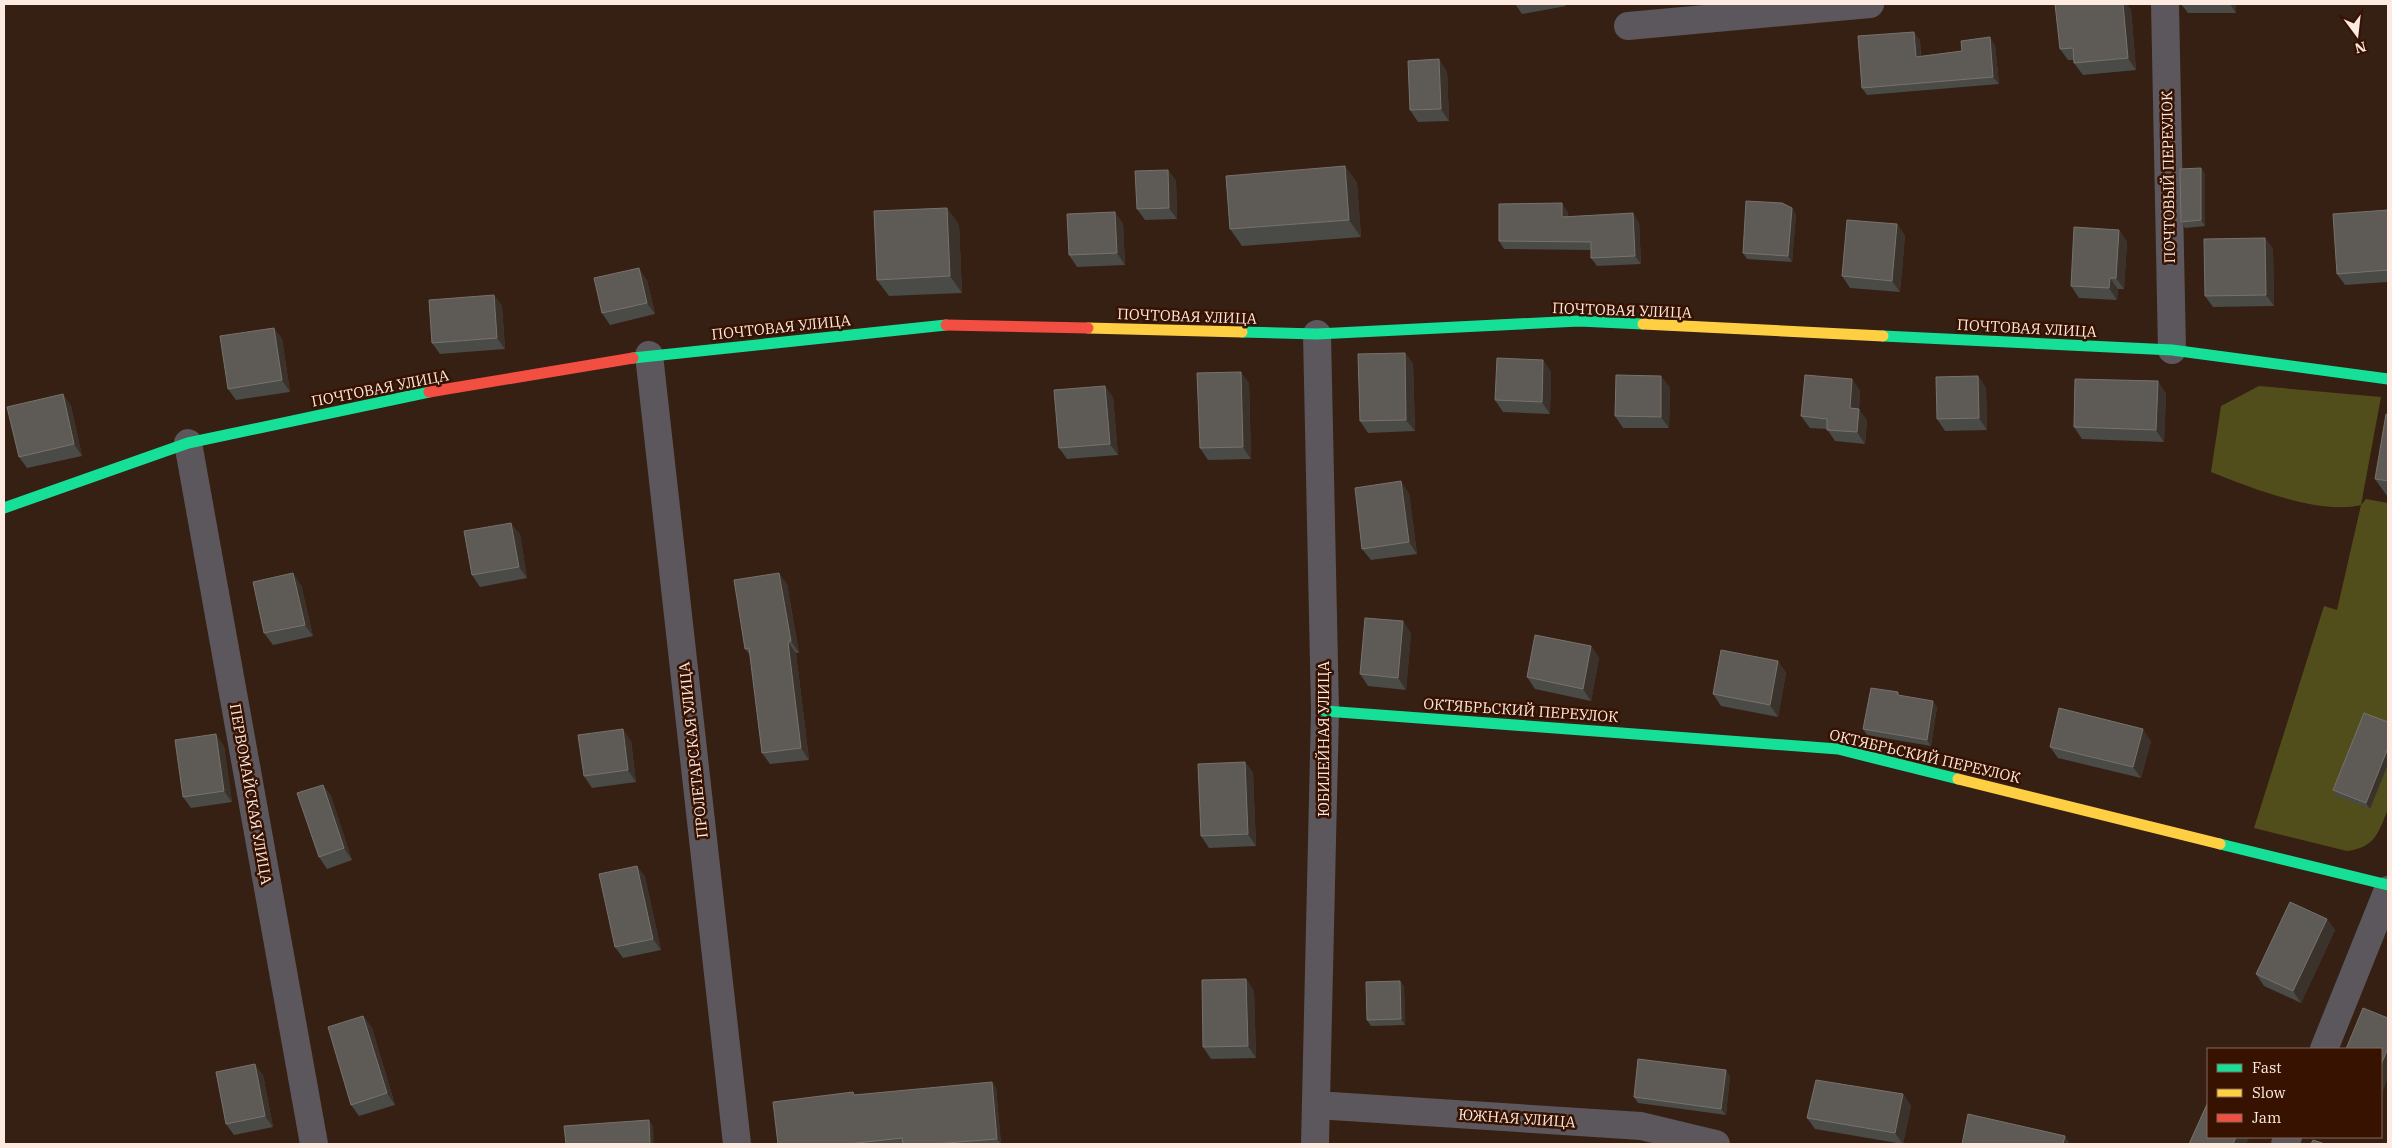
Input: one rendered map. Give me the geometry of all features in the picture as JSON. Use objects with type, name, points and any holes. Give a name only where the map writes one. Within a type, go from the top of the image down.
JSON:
[{"type":"street","points":[[1628,26],[1870,4]]},
{"type":"street","name":"ПОЧТОВЫЙ ПЕРЕУЛОК","points":[[2165,4],[2172,350]]},
{"type":"street","name":"ПОЧТОВАЯ УЛИЦА","points":[[4,508],[188,443],[401,397],[649,355],[961,324],[1317,334],[1579,321],[2172,350],[2388,378]]},
{"type":"street","name":"ЮБИЛЕЙНАЯ УЛИЦА","points":[[1315,1144],[1325,711],[1317,334]]},
{"type":"street","name":"ПРОЛЕТАРСКАЯ УЛИЦА","points":[[649,355],[737,1144]]},
{"type":"street","name":"ПЕРВОМАЙСКАЯ УЛИЦА","points":[[188,443],[314,1144]]},
{"type":"street","name":"ОКТЯБРЬСКИЙ ПЕРЕУЛОК","points":[[1325,711],[1838,748],[2388,885]]},
{"type":"street","points":[[2324,1048],[2388,890]]},
{"type":"street","name":"ЮЖНАЯ УЛИЦА","points":[[1316,1106],[1641,1126],[1716,1144]]},
{"type":"shaded area","points":[[2259,386],[2381,397],[2361,505],[2344,507],[2305,503],[2265,492],[2211,472],[2221,406]]},
{"type":"shaded area","points":[[2366,499],[2388,503],[2388,809],[2375,838],[2364,846],[2347,851],[2254,828],[2324,606],[2337,610],[2361,505]]},
{"type":"building","points":[[2055,4],[2123,4],[2128,58],[2074,63],[2073,48],[2060,49]]},
{"type":"building","points":[[1914,32],[1916,57],[1962,51],[1961,41],[1990,37],[1993,77],[1862,88],[1858,36]]},
{"type":"building","points":[[1439,59],[1441,109],[1410,110],[1408,61]]},
{"type":"building","points":[[1345,166],[1349,220],[1230,229],[1226,176]]},
{"type":"building","points":[[2201,168],[2201,220],[2181,222],[2180,169]]},
{"type":"building","points":[[1168,170],[1169,208],[1137,209],[1135,171]]},
{"type":"building","points":[[1746,201],[1782,203],[1792,208],[1788,256],[1743,253]]},
{"type":"building","points":[[1562,203],[1562,217],[1633,213],[1635,256],[1591,258],[1591,242],[1499,241],[1499,204]]},
{"type":"building","points":[[947,208],[950,276],[877,280],[874,211]]},
{"type":"building","points":[[2388,210],[2388,270],[2337,274],[2333,214]]},
{"type":"building","points":[[1115,212],[1117,253],[1069,255],[1067,214]]},
{"type":"building","points":[[1847,220],[1897,224],[1892,281],[1842,276]]},
{"type":"building","points":[[2074,227],[2119,230],[2116,278],[2110,278],[2109,288],[2071,286]]},
{"type":"building","points":[[2265,238],[2266,295],[2205,296],[2204,239]]},
{"type":"building","points":[[639,268],[647,303],[602,313],[594,278]]},
{"type":"building","points":[[494,295],[497,338],[432,343],[429,300]]},
{"type":"building","points":[[274,328],[282,380],[228,389],[220,336]]},
{"type":"building","points":[[1405,353],[1406,420],[1360,421],[1358,354]]},
{"type":"building","points":[[1497,358],[1543,360],[1542,402],[1495,400]]},
{"type":"building","points":[[1241,372],[1243,447],[1200,448],[1197,373]]},
{"type":"building","points":[[1616,375],[1661,376],[1661,417],[1615,416]]},
{"type":"building","points":[[1805,375],[1852,379],[1850,408],[1859,409],[1857,432],[1827,430],[1827,419],[1801,416]]},
{"type":"building","points":[[1978,376],[1979,418],[1937,419],[1936,377]]},
{"type":"building","points":[[2075,379],[2158,381],[2156,430],[2074,427]]},
{"type":"building","points":[[1105,386],[1110,444],[1059,448],[1054,390]]},
{"type":"building","points":[[63,394],[74,444],[19,457],[7,407]]},
{"type":"building","points":[[2386,414],[2388,415],[2388,481],[2375,479]]},
{"type":"building","points":[[1401,481],[1409,542],[1362,549],[1355,488]]},
{"type":"building","points":[[511,523],[519,567],[472,575],[464,531]]},
{"type":"building","points":[[293,573],[305,625],[264,633],[253,582]]},
{"type":"building","points":[[779,573],[791,641],[788,642],[801,748],[762,753],[749,648],[745,649],[734,580]]},
{"type":"building","points":[[1365,618],[1403,621],[1398,678],[1360,674]]},
{"type":"building","points":[[1535,635],[1591,646],[1583,689],[1527,677]]},
{"type":"building","points":[[1721,650],[1778,661],[1770,705],[1713,694]]},
{"type":"building","points":[[1871,688],[1898,692],[1898,695],[1933,701],[1927,740],[1863,729]]},
{"type":"building","points":[[2059,708],[2143,729],[2133,767],[2050,747]]},
{"type":"building","points":[[2364,713],[2388,722],[2388,748],[2366,803],[2333,790]]},
{"type":"building","points":[[623,729],[628,770],[584,776],[578,735]]},
{"type":"building","points":[[216,734],[224,791],[183,797],[175,740]]},
{"type":"building","points":[[1245,762],[1248,834],[1201,836],[1198,764]]},
{"type":"building","points":[[323,785],[344,848],[319,857],[297,793]]},
{"type":"building","points":[[637,866],[653,939],[615,947],[599,874]]},
{"type":"building","points":[[2290,902],[2327,919],[2293,991],[2256,974]]},
{"type":"building","points":[[1246,979],[1248,1046],[1203,1047],[1202,980]]},
{"type":"building","points":[[1400,981],[1401,1019],[1367,1020],[1366,982]]},
{"type":"building","points":[[2363,1008],[2388,1018],[2388,1048],[2382,1063],[2382,1048],[2346,1048]]},
{"type":"building","points":[[363,1016],[387,1093],[351,1105],[328,1027]]},
{"type":"building","points":[[1638,1059],[1726,1070],[1721,1109],[1634,1097]]},
{"type":"building","points":[[255,1064],[265,1116],[226,1124],[216,1072]]},
{"type":"building","points":[[1816,1080],[1903,1094],[1895,1133],[1807,1118]]},
{"type":"building","points":[[992,1082],[997,1139],[934,1144],[903,1144],[902,1138],[848,1144],[778,1144],[773,1102],[853,1092],[854,1095]]},
{"type":"building","points":[[2207,1104],[2207,1138],[2236,1138],[2233,1144],[2189,1144]]},
{"type":"building","points":[[1968,1114],[2065,1136],[2063,1144],[1962,1144]]},
{"type":"building","points":[[649,1120],[650,1144],[566,1144],[564,1126]]},
{"type":"building","points":[[2313,1140],[2325,1144],[2311,1144]]},
{"type":"traffic: fast","points":[[1242,332],[1317,334],[1579,321],[1643,324]]},
{"type":"traffic: fast","points":[[633,358],[946,325]]},
{"type":"traffic: fast","points":[[1883,336],[2172,350],[2388,379]]},
{"type":"traffic: fast","points":[[4,508],[188,443],[429,392]]},
{"type":"traffic: fast","points":[[1325,711],[1838,749],[1958,779]]},
{"type":"traffic: fast","points":[[2220,844],[2388,885]]},
{"type":"traffic: slow","points":[[1643,324],[1883,336]]},
{"type":"traffic: slow","points":[[1088,328],[1242,332]]},
{"type":"traffic: slow","points":[[1958,779],[2220,844]]},
{"type":"traffic: jam","points":[[946,325],[1088,328]]},
{"type":"traffic: jam","points":[[429,392],[633,358]]}]
